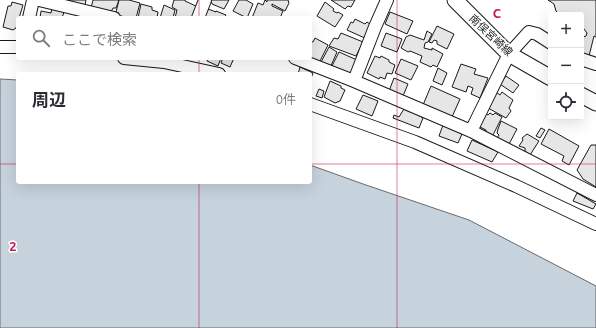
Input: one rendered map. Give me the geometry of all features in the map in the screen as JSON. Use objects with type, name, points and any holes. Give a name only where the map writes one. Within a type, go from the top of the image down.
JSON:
[{"type":"main road","name":"南俣宮崎線","points":[[455,0],[509,54],[548,76]]},
{"type":"main road","points":[[584,97],[596,103]]},
{"type":"street","points":[[30,16],[34,0]]},
{"type":"street","points":[[39,0],[106,16]]},
{"type":"street","points":[[199,16],[205,0]]},
{"type":"street","points":[[354,81],[374,27],[387,0]]},
{"type":"street","points":[[471,131],[509,54],[529,32],[537,34],[548,42]]},
{"type":"street","points":[[0,47],[16,47]]},
{"type":"street","points":[[144,60],[164,62],[210,72]]},
{"type":"street","points":[[300,60],[354,81],[471,131],[596,195]]},
{"type":"street","points":[[584,60],[596,64]]},
{"type":"street","points":[[312,105],[415,142],[516,186],[596,224]]},
{"type":"shaded area","points":[[0,79],[16,80],[16,184],[312,184],[312,166],[469,220],[596,286],[596,328],[0,328]]},
{"type":"building","points":[[68,0],[86,0],[85,5]]},
{"type":"building","points":[[93,0],[119,0],[116,8],[113,8],[110,14],[91,8]]},
{"type":"building","points":[[119,0],[129,0],[140,3],[137,16],[121,16],[116,12]]},
{"type":"building","points":[[174,0],[185,0],[198,7],[196,16],[176,16],[177,10],[172,7]]},
{"type":"building","points":[[209,0],[229,0],[224,9],[212,4]]},
{"type":"building","points":[[239,0],[246,0],[253,4],[248,16],[243,16],[233,11]]},
{"type":"building","points":[[265,0],[267,2],[267,0],[288,0],[289,3],[285,11],[272,4],[272,6],[283,11],[281,16],[253,16],[258,3],[263,5]]},
{"type":"building","points":[[331,0],[355,0],[351,7],[348,6],[345,9]]},
{"type":"building","points":[[548,0],[596,0],[596,37],[594,36],[589,56],[584,55],[584,37],[587,33],[584,29],[584,12],[557,12],[554,4]]},
{"type":"building","points":[[12,2],[23,5],[20,16],[16,16],[16,28],[13,30],[3,27],[8,6],[11,6]]},
{"type":"building","points":[[325,2],[334,9],[333,11],[343,15],[335,27],[317,16]]},
{"type":"building","points":[[141,4],[152,7],[152,10],[158,12],[157,16],[138,16]]},
{"type":"building","points":[[164,5],[175,10],[174,16],[161,16]]},
{"type":"building","points":[[52,8],[64,12],[63,16],[40,16],[41,11],[51,13]]},
{"type":"building","points":[[208,9],[226,15],[225,16],[205,16]]},
{"type":"building","points":[[390,12],[413,21],[407,34],[385,24]]},
{"type":"building","points":[[355,19],[365,24],[367,22],[373,26],[367,39],[347,30],[351,22],[353,23]]},
{"type":"building","points":[[437,26],[454,34],[447,49],[437,44],[437,41],[434,40],[432,43],[429,42]]},
{"type":"building","points":[[427,31],[432,34],[428,42],[425,43],[424,48],[432,50],[432,48],[443,54],[437,67],[433,65],[431,67],[420,62],[422,56],[410,51],[408,52],[401,48],[406,37],[410,35],[424,40]]},
{"type":"building","points":[[341,33],[363,42],[356,56],[329,46],[334,38],[338,39]]},
{"type":"building","points":[[386,33],[402,39],[397,52],[381,46]]},
{"type":"building","points":[[315,38],[328,45],[318,65],[312,60],[313,42]]},
{"type":"building","points":[[329,47],[337,52],[330,68],[320,64]]},
{"type":"building","points":[[339,52],[357,60],[350,76],[331,68]]},
{"type":"building","points":[[375,56],[380,58],[381,56],[395,65],[392,74],[387,73],[385,79],[380,77],[379,79],[367,73]]},
{"type":"building","points":[[401,59],[418,66],[411,80],[395,73]]},
{"type":"building","points":[[207,60],[220,60],[218,66]]},
{"type":"building","points":[[222,60],[233,60],[230,67],[221,63]]},
{"type":"building","points":[[461,64],[476,69],[474,74],[488,78],[480,98],[471,94],[473,88],[468,86],[466,92],[452,87]]},
{"type":"building","points":[[300,67],[311,72],[299,72]]},
{"type":"building","points":[[438,68],[447,73],[442,85],[433,81]]},
{"type":"building","points":[[506,76],[519,85],[513,93],[500,84]]},
{"type":"building","points":[[394,78],[408,84],[403,96],[389,91]]},
{"type":"building","points":[[330,81],[341,86],[341,88],[345,90],[340,101],[335,103],[324,97]]},
{"type":"building","points":[[431,86],[460,99],[452,117],[423,105]]},
{"type":"building","points":[[319,89],[324,91],[322,98],[316,96]]},
{"type":"building","points":[[496,92],[500,95],[502,92],[513,100],[509,108],[511,111],[506,118],[488,108]]},
{"type":"building","points":[[363,95],[378,101],[372,116],[356,109]]},
{"type":"building","points":[[404,109],[423,118],[419,128],[393,118],[394,115],[399,117]]},
{"type":"building","points":[[485,113],[488,115],[490,113],[493,115],[495,113],[502,117],[493,135],[478,126]]},
{"type":"building","points":[[501,121],[517,129],[508,146],[496,140],[499,135],[497,133]]},
{"type":"building","points":[[443,125],[462,134],[458,143],[439,136]]},
{"type":"building","points":[[541,128],[545,130],[540,138],[536,136]]},
{"type":"building","points":[[549,129],[579,146],[569,165],[562,161],[564,156],[541,144]]},
{"type":"building","points":[[527,134],[539,141],[530,155],[525,151],[525,148],[519,146],[523,140],[522,138]]},
{"type":"building","points":[[472,140],[498,152],[492,162],[467,151]]},
{"type":"building","points":[[591,145],[596,145],[596,187],[583,179],[577,170]]},
{"type":"building","points":[[577,193],[596,204],[593,209],[573,201]]}]
